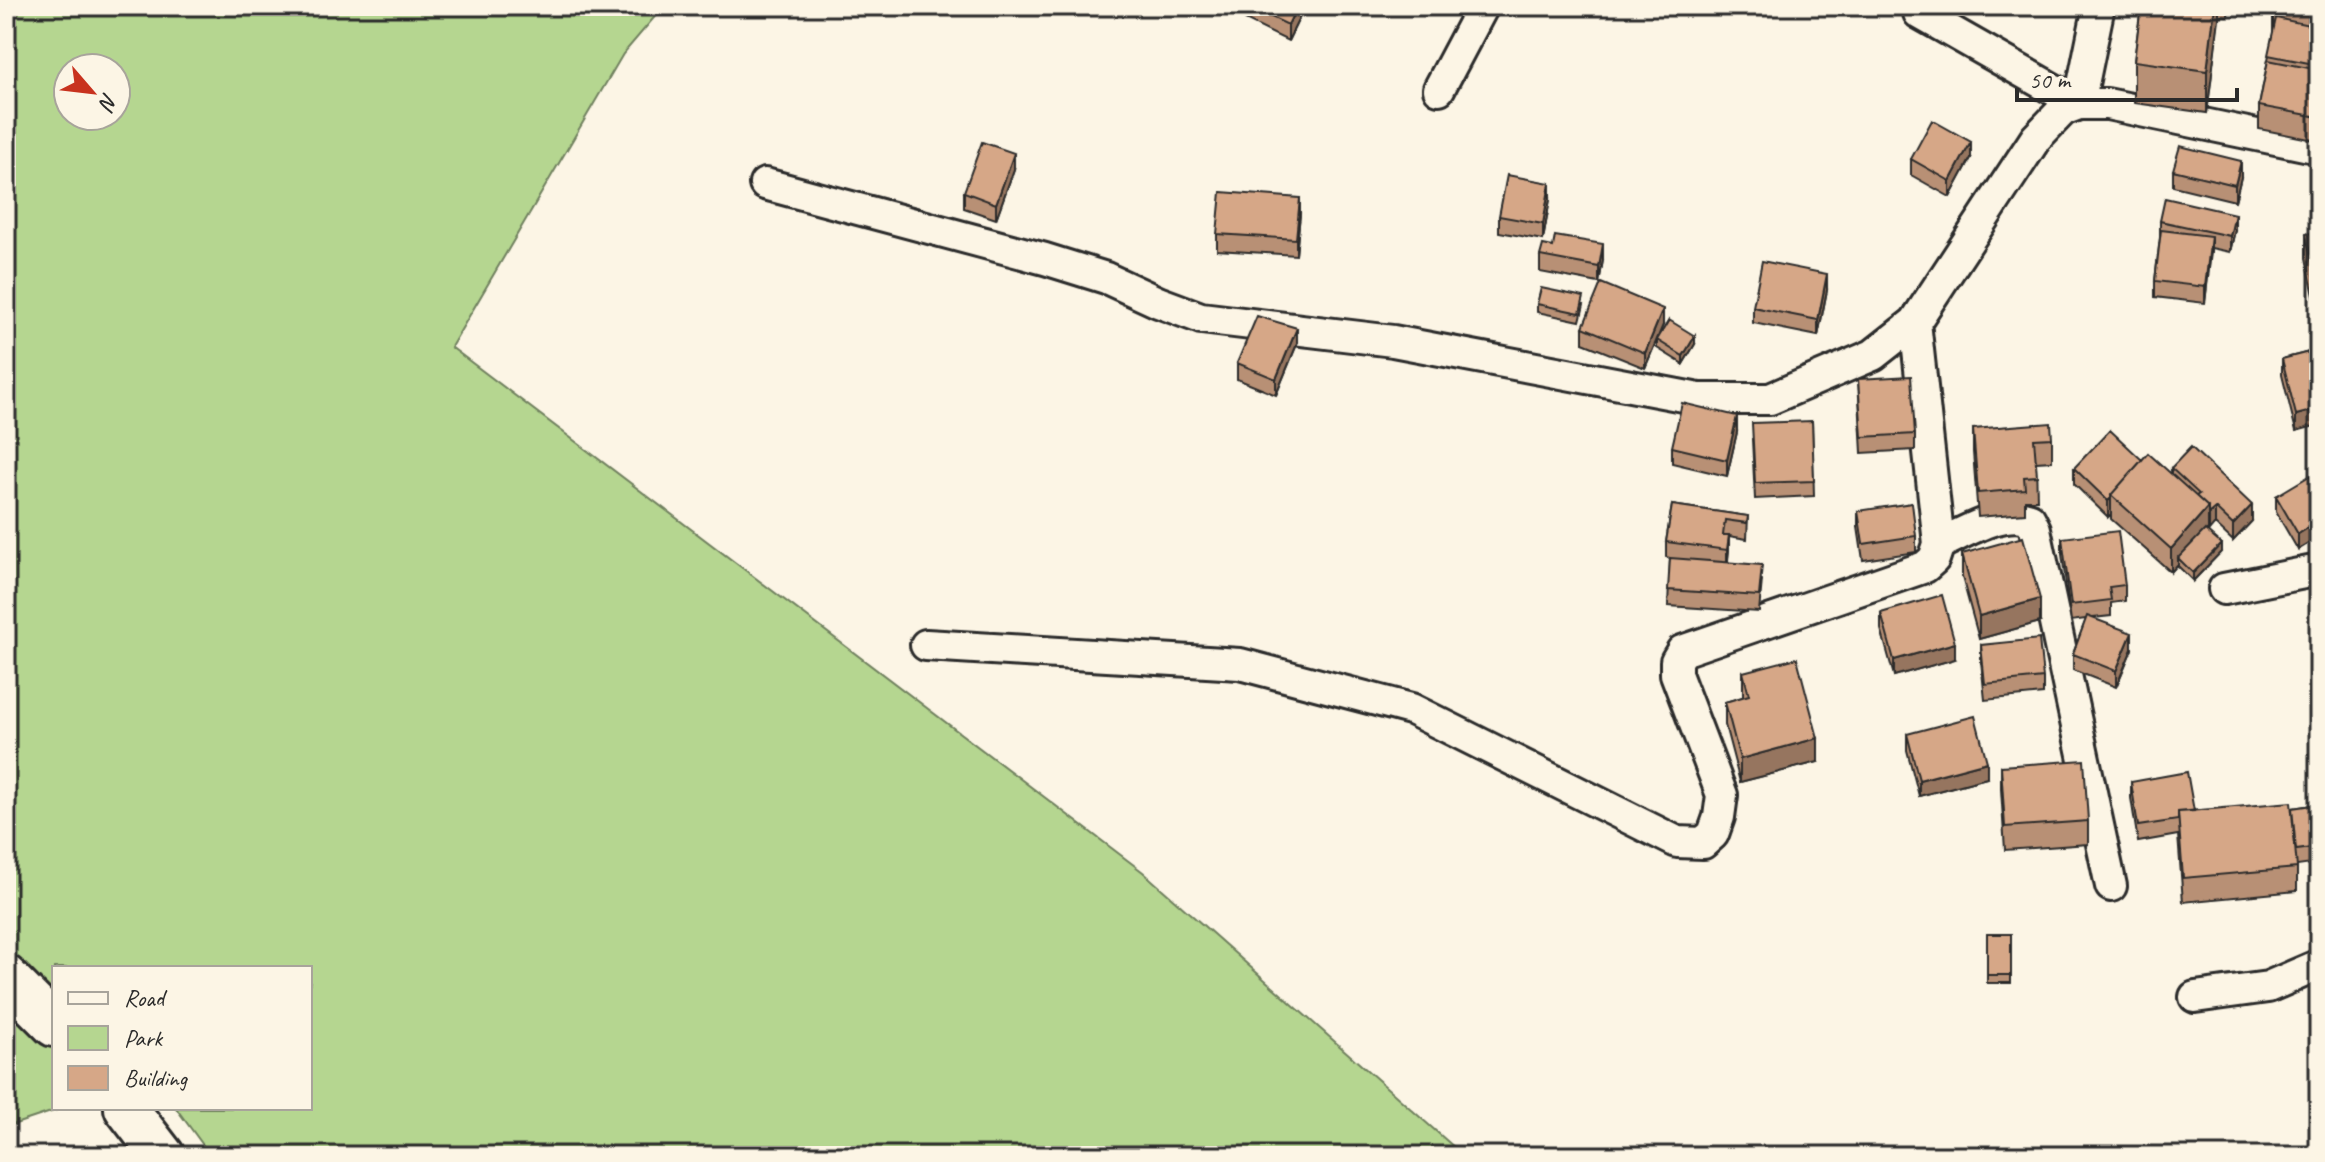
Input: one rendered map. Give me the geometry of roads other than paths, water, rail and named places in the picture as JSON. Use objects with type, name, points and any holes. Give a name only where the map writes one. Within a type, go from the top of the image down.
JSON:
[{"type":"main road","points":[[6,977],[52,1023]]},
{"type":"main road","points":[[127,1110],[161,1155]]},
{"type":"street","points":[[1439,89],[1483,6]]},
{"type":"street","points":[[2079,104],[2099,6]]},
{"type":"street","points":[[1919,13],[2079,104]]},
{"type":"street","points":[[765,184],[1045,259],[1106,278],[1201,318],[1393,341],[1699,399],[1770,399],[1873,355],[1915,322],[2036,138],[2063,110],[2079,104],[2107,104],[2319,148]]},
{"type":"street","points":[[926,645],[1240,664],[1411,709],[1677,842],[1703,843],[1713,834],[1722,795],[1676,674],[1676,661],[1682,651],[1925,567],[1934,559],[1939,544],[1915,322]]},
{"type":"street","points":[[1939,544],[1999,519],[2020,515],[2030,519],[2035,529],[2111,886]]},
{"type":"street","points":[[2224,589],[2319,570]]},
{"type":"street","points":[[2195,997],[2268,987],[2319,965]]}]
